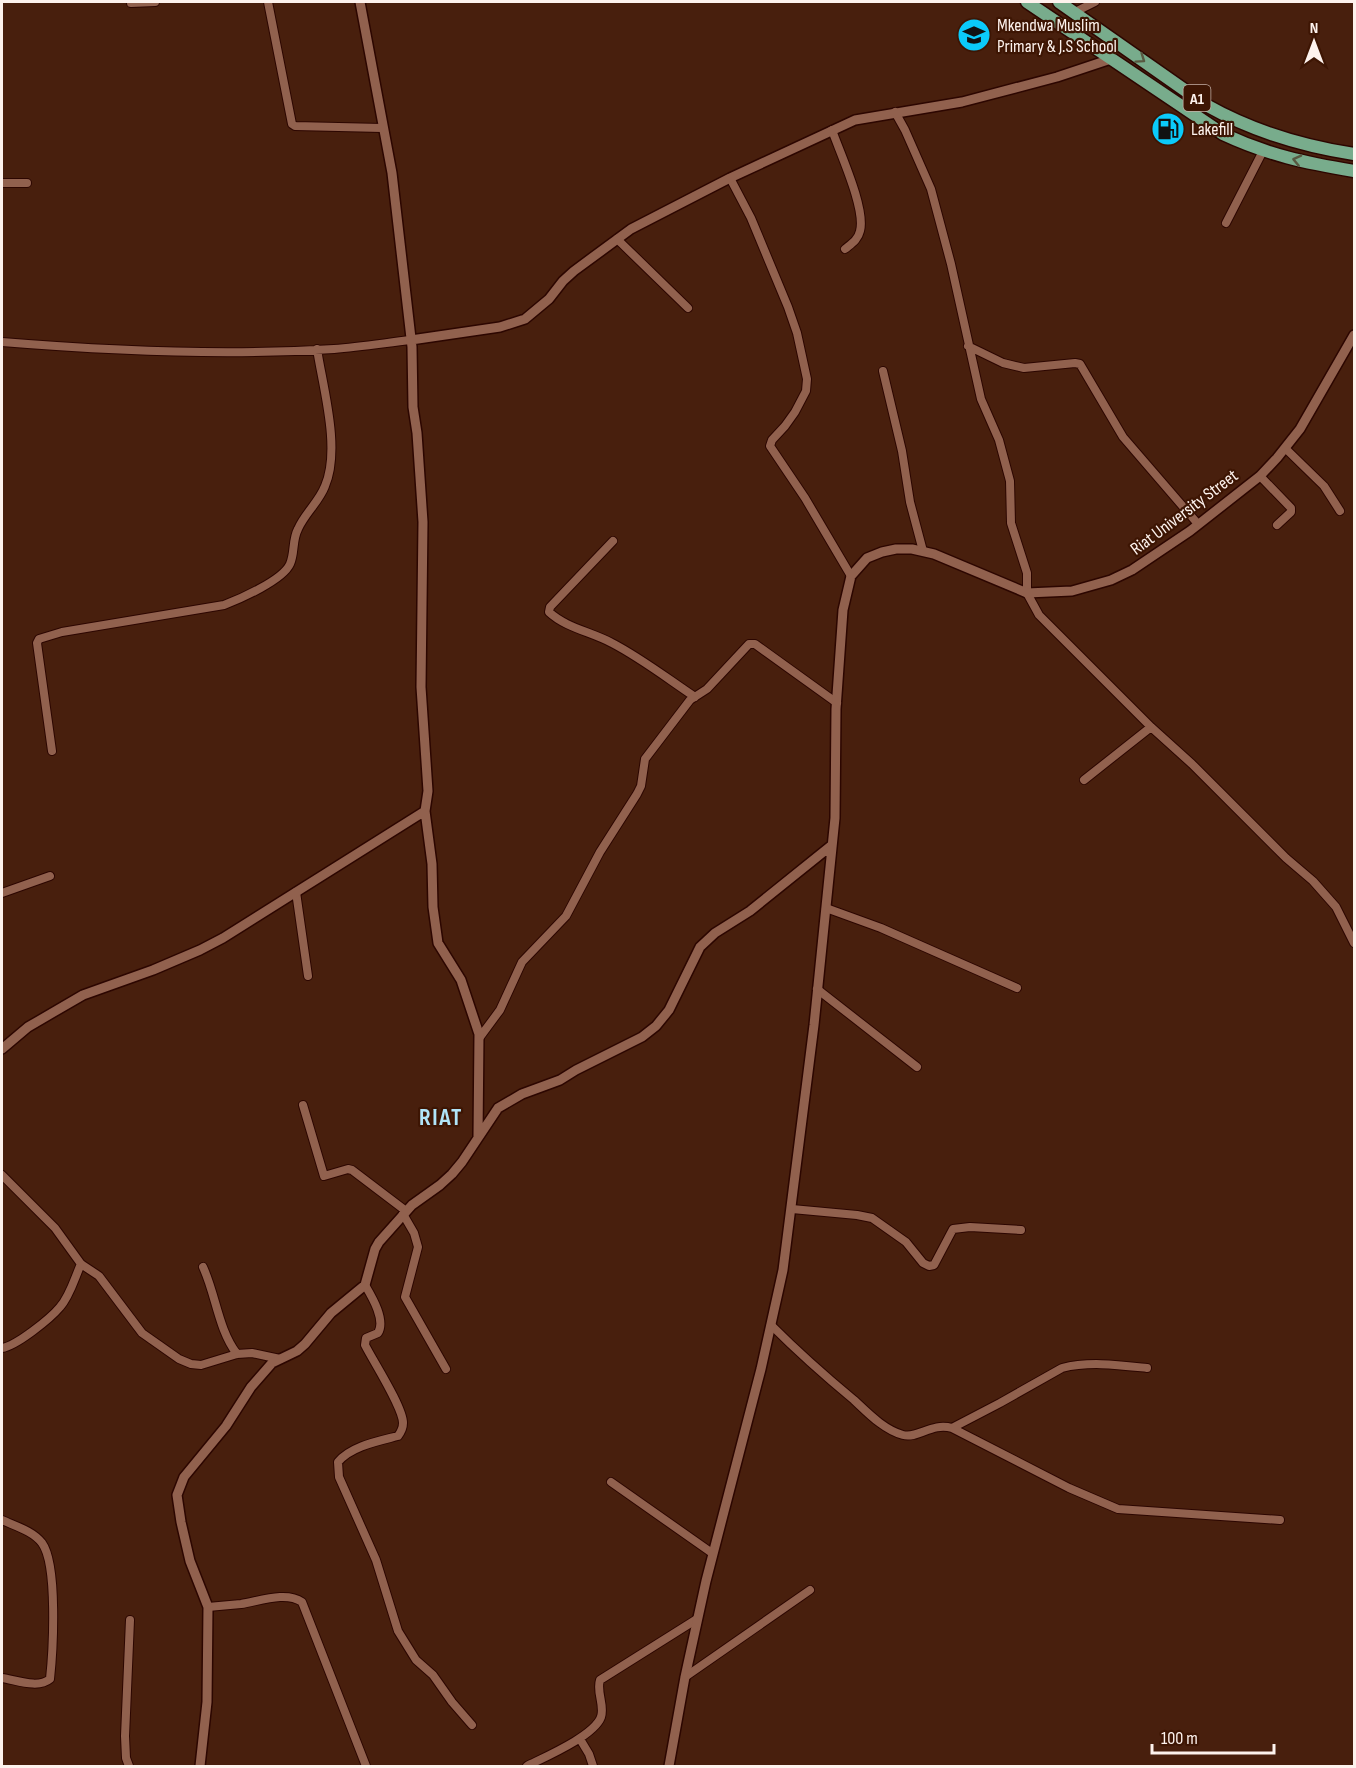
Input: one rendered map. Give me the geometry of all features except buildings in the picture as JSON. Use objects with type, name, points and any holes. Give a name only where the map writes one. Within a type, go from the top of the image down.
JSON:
[{"type":"highway","name":"A1","points":[[1028,2],[1223,134],[1263,151],[1308,163],[1354,171]]},
{"type":"highway","name":"A1","points":[[1059,2],[1206,105],[1227,117],[1298,143],[1354,154]]},
{"type":"street","points":[[131,3],[155,2]]},
{"type":"street","points":[[268,2],[292,124],[295,126],[382,128]]},
{"type":"street","points":[[360,2],[392,173],[411,340],[413,407],[423,522],[420,648],[428,791],[425,811],[432,864],[433,907],[438,943],[461,980],[480,1037],[478,1139]]},
{"type":"street","points":[[1075,12],[1095,2]]},
{"type":"street","points":[[2,342],[129,350],[222,352],[317,349],[411,340],[500,327],[525,319],[549,299],[574,271],[631,229],[730,178],[832,130],[855,120],[972,99],[1076,72],[1111,59]]},
{"type":"street","points":[[895,112],[931,189],[951,264],[981,399],[999,440],[1011,481],[1010,519],[1027,573],[1027,593],[1039,615],[1151,727],[1192,764],[1286,858],[1313,881],[1336,907],[1354,943]]},
{"type":"street","points":[[832,130],[861,217],[860,234],[845,249]]},
{"type":"street","points":[[1226,223],[1263,151]]},
{"type":"street","points":[[669,1767],[685,1677],[712,1553],[761,1369],[783,1270],[792,1209],[835,818],[837,703],[843,610],[851,576],[805,498],[770,446],[772,440],[795,412],[806,392],[807,379],[797,333],[788,307],[751,218],[730,178]]},
{"type":"street","points":[[2,183],[27,183]]},
{"type":"street","points":[[617,239],[688,308]]},
{"type":"street","name":"Riat University Street","points":[[851,576],[867,558],[896,549],[923,551],[1027,593],[1072,591],[1111,580],[1132,570],[1260,476],[1286,449],[1354,335]]},
{"type":"street","points":[[968,346],[1003,363],[1024,368],[1080,364],[1123,437],[1197,524]]},
{"type":"street","points":[[52,751],[39,639],[62,632],[224,605],[276,578],[290,565],[295,534],[326,486],[331,461],[330,432],[317,349]]},
{"type":"street","points":[[883,371],[902,451],[910,502],[923,551]]},
{"type":"street","points":[[1286,449],[1324,486],[1340,511]]},
{"type":"street","points":[[1260,476],[1291,508],[1277,525]]},
{"type":"street","points":[[613,541],[577,577],[550,607],[549,612],[577,629],[592,633],[614,644],[695,697]]},
{"type":"street","points":[[480,1037],[500,1010],[522,962],[534,946],[550,934],[566,916],[600,852],[637,794],[641,786],[645,759],[690,700],[707,688],[749,644],[837,703]]},
{"type":"street","points":[[1084,780],[1151,727]]},
{"type":"street","points":[[2,1049],[28,1027],[83,994],[153,970],[224,938],[425,811]]},
{"type":"street","points":[[200,1767],[207,1702],[208,1606],[190,1561],[181,1522],[177,1495],[184,1477],[226,1426],[251,1387],[272,1364],[297,1351],[331,1313],[365,1285],[375,1249],[405,1212],[452,1174],[498,1108],[522,1094],[560,1080],[642,1037],[656,1026],[669,1010],[700,946],[832,845]]},
{"type":"street","points":[[2,893],[50,876]]},
{"type":"street","points":[[296,892],[308,976]]},
{"type":"street","points":[[826,908],[881,928],[1017,988]]},
{"type":"street","points":[[817,989],[918,1067]]},
{"type":"street","points":[[303,1105],[324,1176],[348,1169],[352,1170],[405,1212],[418,1247],[405,1297],[446,1369]]},
{"type":"street","points":[[2,1175],[55,1228],[81,1264],[99,1276],[142,1334],[179,1359],[201,1365],[237,1354],[252,1353],[280,1359]]},
{"type":"street","points":[[792,1209],[872,1218],[906,1242],[923,1263],[929,1266],[934,1265],[953,1229],[970,1227],[1021,1230]]},
{"type":"street","points":[[2,1348],[10,1347],[24,1338],[60,1307],[81,1264]]},
{"type":"street","points":[[203,1267],[212,1287],[225,1333],[237,1354]]},
{"type":"street","points":[[365,1285],[375,1305],[381,1325],[378,1333],[366,1338],[365,1345],[388,1388],[403,1423],[402,1431],[398,1436],[359,1448],[342,1456],[338,1462],[339,1477],[376,1560],[398,1631],[416,1660],[433,1675],[472,1725]]},
{"type":"street","points":[[771,1325],[810,1364],[890,1430],[906,1436],[937,1426],[952,1428],[1069,1488],[1118,1509],[1280,1520]]},
{"type":"street","points":[[952,1428],[1071,1365],[1113,1364],[1147,1368]]},
{"type":"street","points":[[612,1482],[712,1553]]},
{"type":"street","points":[[2,1520],[25,1530],[43,1544],[51,1572],[53,1620],[50,1678],[43,1683],[36,1684],[2,1678]]},
{"type":"street","points":[[685,1677],[810,1590]]},
{"type":"street","points":[[208,1606],[284,1597],[302,1602],[366,1767]]},
{"type":"street","points":[[527,1767],[580,1739],[600,1718],[602,1707],[598,1685],[600,1680],[697,1619]]},
{"type":"street","points":[[129,1767],[126,1758],[125,1736],[130,1620]]},
{"type":"street","points":[[580,1739],[589,1754],[593,1767]]},
{"type":"place","name":"Mkendwa Muslim Primary & J.S School","points":[[974,35]]},
{"type":"place","name":"Lakefill","points":[[1168,129]]},
{"type":"district","name":"RIAT","points":[[441,1117]]}]
